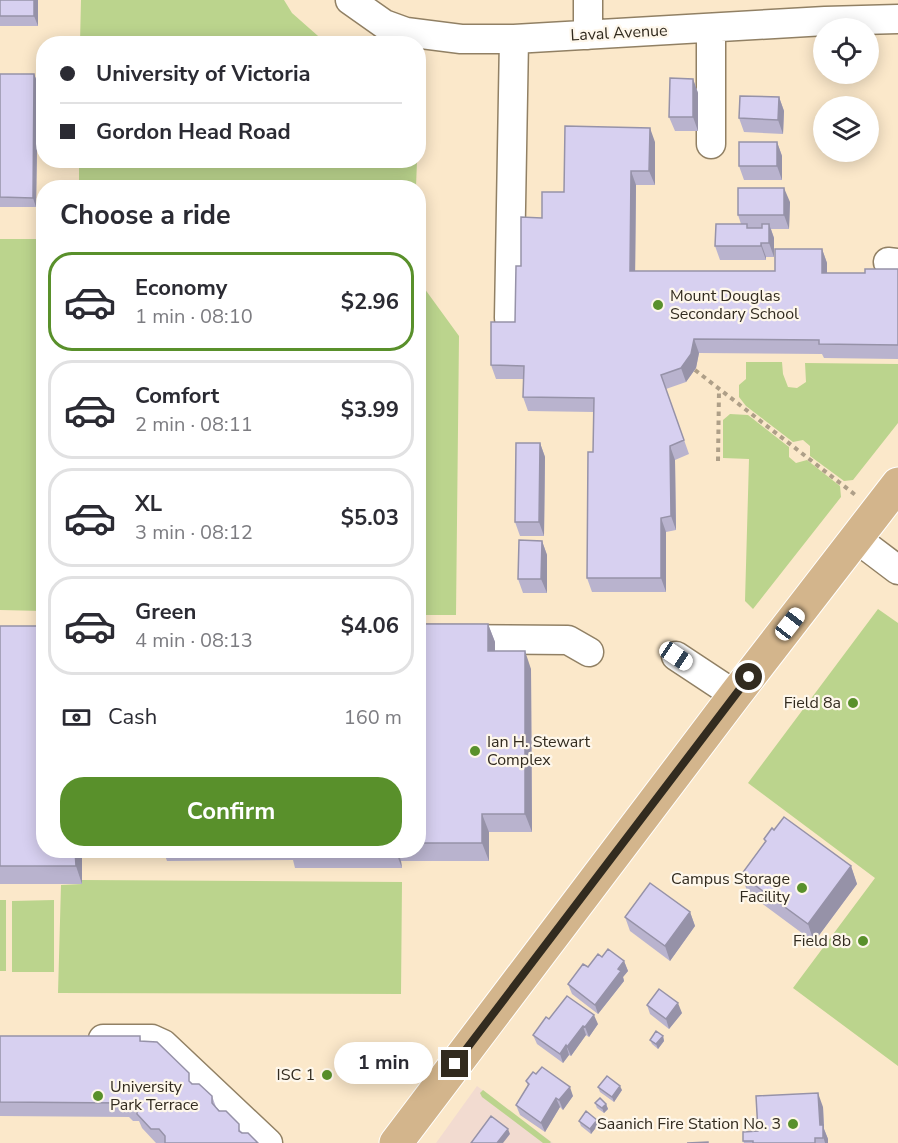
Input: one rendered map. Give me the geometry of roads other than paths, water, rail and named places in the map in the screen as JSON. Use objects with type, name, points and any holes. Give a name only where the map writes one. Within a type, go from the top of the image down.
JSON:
[{"type":"main road","points":[[396,1143],[898,483]]},
{"type":"street","name":"Laval Avenue","points":[[350,0],[384,24],[406,32],[461,39],[588,36],[825,21],[895,13]]},
{"type":"street","points":[[588,0],[588,36]]},
{"type":"street","points":[[711,28],[711,144]]},
{"type":"street","points":[[509,318],[514,39]]},
{"type":"street","points":[[857,539],[898,570]]},
{"type":"street","points":[[426,639],[568,640],[589,652]]},
{"type":"street","points":[[676,656],[735,695]]},
{"type":"street","points":[[76,1040],[152,1039],[163,1044],[268,1143]]},
{"type":"place","name":"Mount Douglas Secondary School","points":[[658,305]]},
{"type":"place","name":"Field 8a","points":[[853,703]]},
{"type":"place","name":"Ian H. Stewart Complex","points":[[475,751]]},
{"type":"place","name":"Campus Storage Facility","points":[[802,888]]},
{"type":"place","name":"Field 8b","points":[[863,941]]},
{"type":"place","name":"ISC 1","points":[[327,1075]]},
{"type":"place","name":"University Park Terrace","points":[[98,1096]]},
{"type":"place","name":"Saanich Fire Station No. 3","points":[[793,1124]]}]
